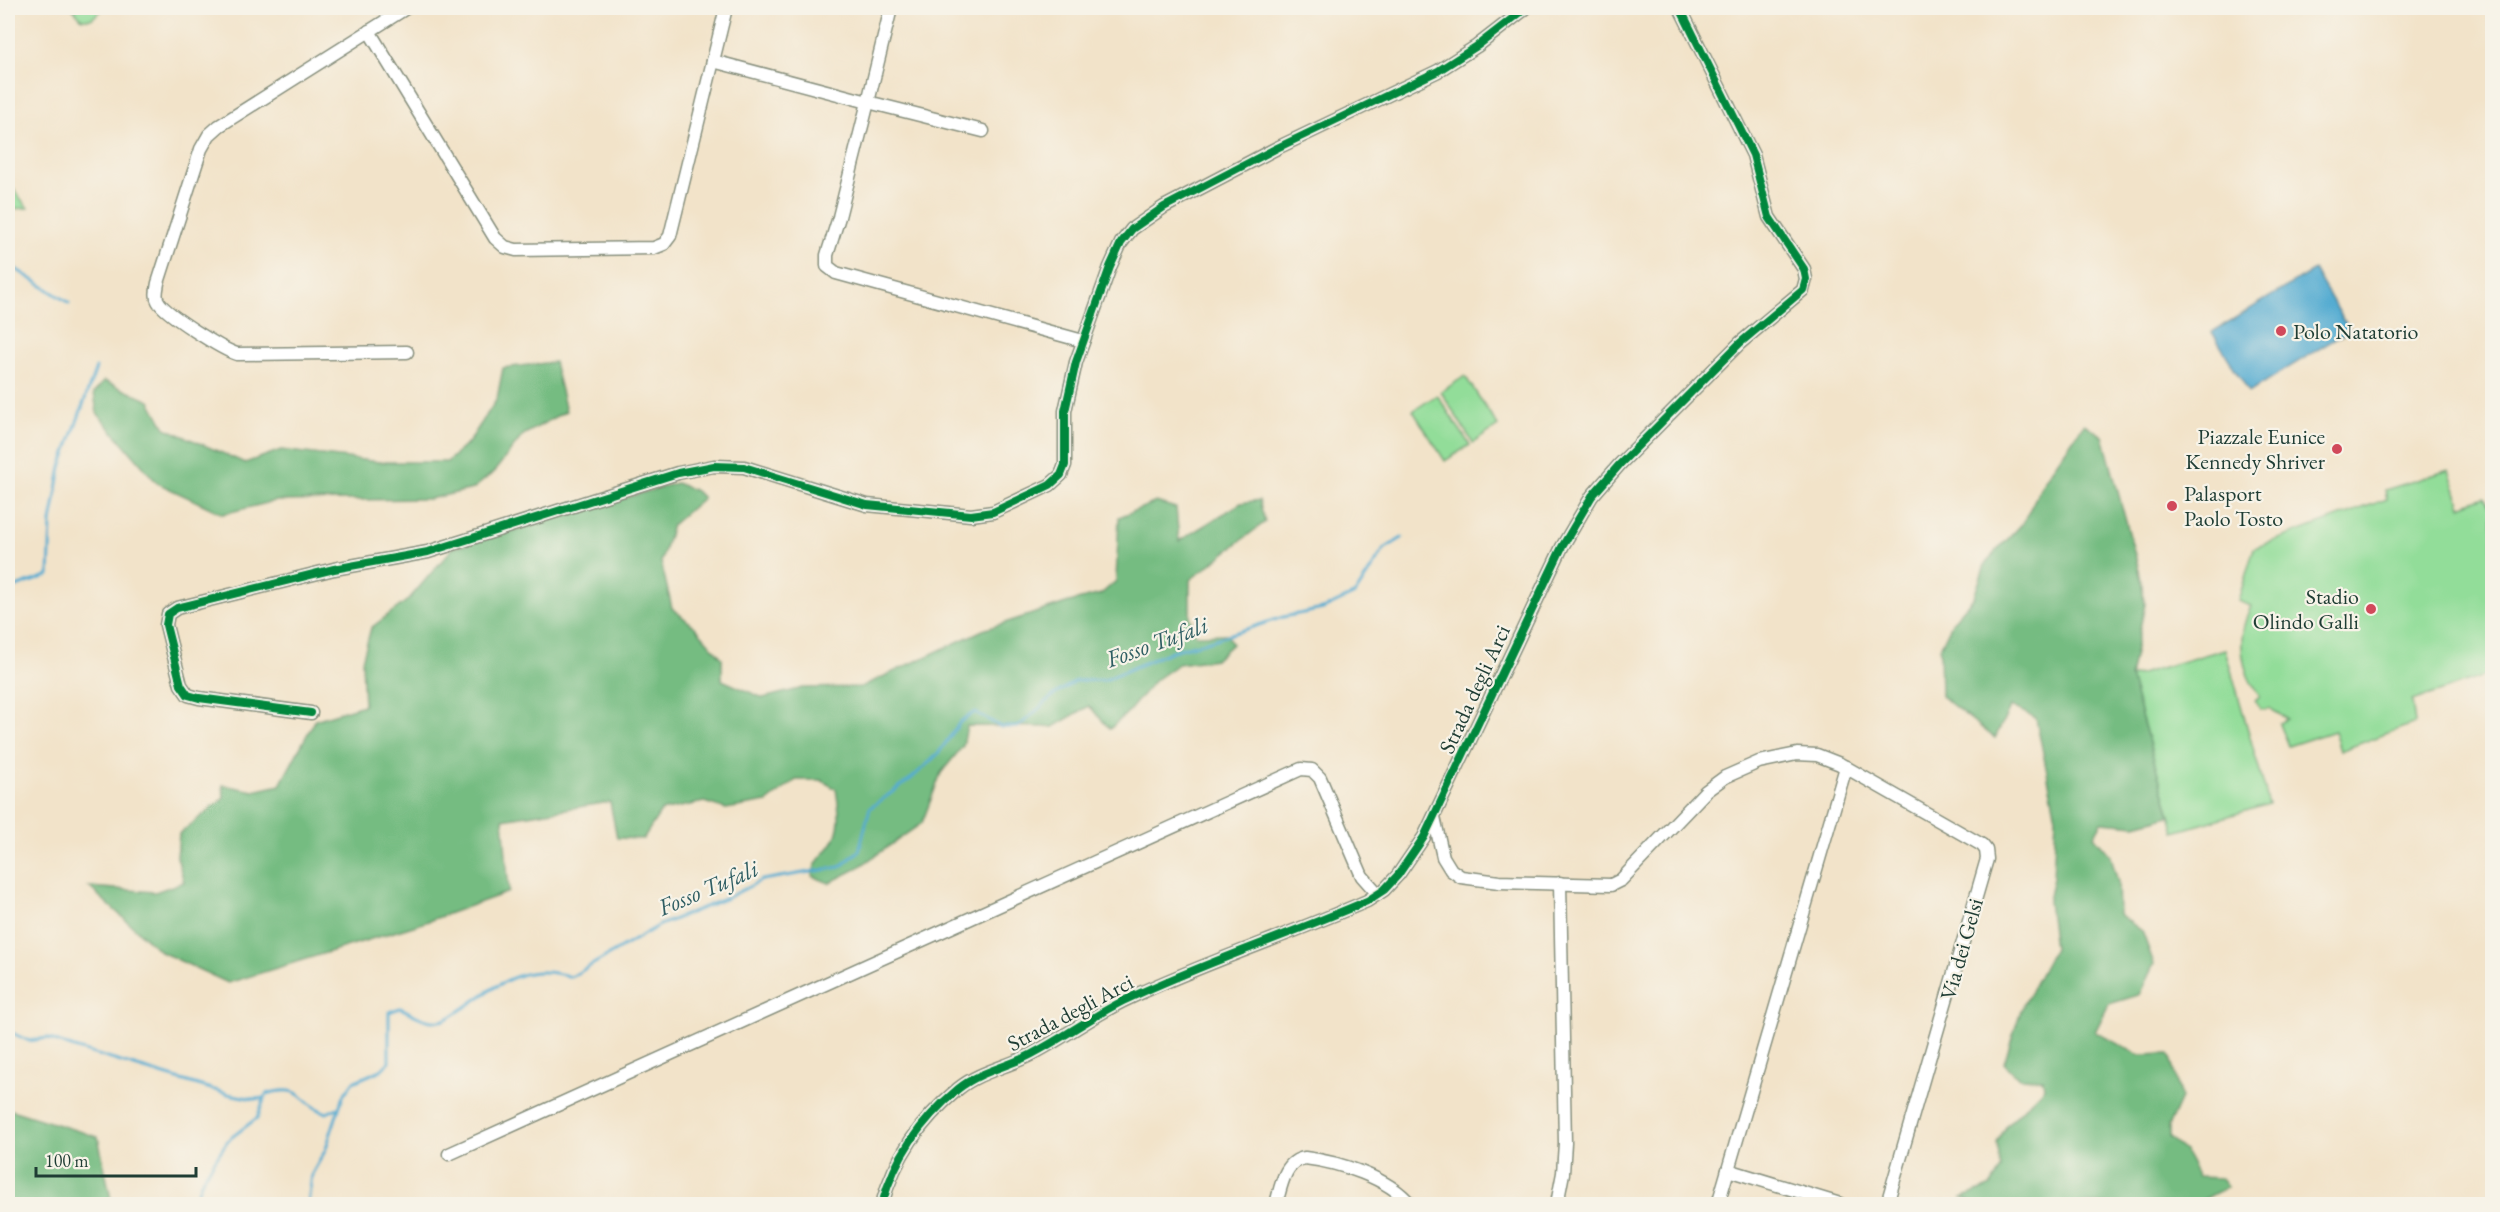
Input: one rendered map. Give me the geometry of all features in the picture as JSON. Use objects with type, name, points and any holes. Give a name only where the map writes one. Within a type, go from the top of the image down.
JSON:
[{"type":"street","points":[[406,8],[219,126],[209,135],[202,145],[158,283],[157,298],[165,309],[219,346],[237,354],[407,352]]},
{"type":"street","points":[[369,31],[497,241],[505,247],[516,250],[654,248],[664,244],[670,236],[726,8]]},
{"type":"street","points":[[891,8],[840,213],[827,255],[829,269],[836,273],[1083,341]]},
{"type":"street","points":[[311,713],[188,695],[181,685],[166,625],[168,614],[177,608],[321,572],[428,552],[678,473],[704,467],[728,466],[757,470],[867,505],[971,515],[989,513],[1050,485],[1061,475],[1065,462],[1066,402],[1083,341],[1113,258],[1125,237],[1137,225],[1164,207],[1277,148],[1438,71],[1477,46],[1526,8]]},
{"type":"street","name":"Strada degli Arci","points":[[882,1204],[894,1167],[913,1136],[933,1112],[965,1083],[1034,1053],[1090,1018],[1132,997],[1364,903],[1378,894],[1407,864],[1434,817],[1553,565],[1588,502],[1620,464],[1725,358],[1756,328],[1798,296],[1805,286],[1804,269],[1769,217],[1753,155],[1680,8]]},
{"type":"street","points":[[713,61],[983,131]]},
{"type":"street","name":"Via dei Gelsi","points":[[1434,817],[1443,857],[1457,875],[1488,881],[1608,885],[1618,882],[1706,791],[1720,780],[1742,768],[1773,758],[1804,754],[1828,758],[1846,767],[1980,844],[1986,850],[1987,856],[1887,1204]]},
{"type":"street","points":[[1718,1204],[1846,767]]},
{"type":"street","points":[[449,1154],[1301,769],[1312,770],[1320,778],[1362,876],[1378,894]]},
{"type":"street","points":[[1557,1204],[1563,1173],[1565,1143],[1560,883]]},
{"type":"street","points":[[1276,1204],[1288,1169],[1298,1159],[1305,1158],[1377,1179],[1394,1189],[1410,1204]]},
{"type":"street","points":[[1728,1170],[1840,1204]]},
{"type":"green space","points":[[72,8],[105,8],[91,19],[82,19]]},
{"type":"green space","points":[[8,184],[11,186],[28,208],[8,209]]},
{"type":"green space","points":[[554,362],[566,411],[523,435],[494,472],[473,489],[429,499],[275,501],[223,514],[157,483],[97,413],[94,393],[104,381],[150,401],[165,428],[245,463],[281,450],[380,462],[447,462],[469,442],[497,399],[503,368]]},
{"type":"green space","points":[[1465,376],[1498,426],[1473,443],[1441,392]]},
{"type":"green space","points":[[1437,395],[1470,445],[1445,461],[1413,411]]},
{"type":"green space","points":[[2084,424],[2103,436],[2139,570],[2145,604],[2130,677],[2170,816],[2136,825],[2102,822],[2094,836],[2111,856],[2118,882],[2119,914],[2142,931],[2154,964],[2139,995],[2109,1004],[2095,1032],[2139,1055],[2169,1054],[2181,1098],[2168,1127],[2168,1138],[2184,1151],[2198,1177],[2220,1178],[2227,1187],[2195,1204],[1975,1204],[1962,1198],[1991,1186],[2001,1169],[1997,1143],[2007,1125],[2044,1088],[2043,1079],[2019,1078],[2004,1063],[2021,1010],[2054,948],[2048,901],[2053,878],[2056,817],[2036,718],[2011,706],[1995,738],[1941,696],[1940,648],[1953,621],[1974,597],[1986,562],[2023,523],[2044,481]]},
{"type":"green space","name":"Stadio Olindo Galli","points":[[2449,470],[2461,506],[2484,497],[2492,511],[2492,667],[2487,675],[2412,701],[2415,723],[2340,751],[2334,731],[2288,746],[2279,723],[2287,719],[2269,708],[2261,710],[2255,701],[2260,697],[2244,665],[2243,630],[2251,606],[2238,601],[2254,548],[2387,499],[2385,490]]},
{"type":"green space","points":[[676,483],[696,491],[703,498],[672,525],[661,562],[672,608],[695,627],[722,658],[722,680],[763,698],[803,688],[861,687],[983,630],[1101,594],[1116,581],[1119,517],[1156,502],[1176,508],[1179,541],[1241,503],[1259,500],[1265,522],[1190,580],[1190,618],[1196,635],[1227,634],[1232,644],[1216,659],[1178,664],[1155,680],[1129,711],[1110,729],[1089,706],[1053,727],[967,726],[963,746],[941,773],[922,823],[856,869],[829,883],[812,876],[817,862],[835,838],[839,825],[836,789],[821,780],[796,780],[767,802],[726,809],[704,802],[661,811],[643,839],[617,838],[610,802],[503,819],[509,892],[420,924],[228,983],[161,952],[89,887],[155,892],[184,882],[177,857],[179,834],[224,798],[223,785],[254,791],[280,785],[315,720],[364,705],[362,661],[371,628],[409,599],[453,548]]},
{"type":"green space","points":[[2225,649],[2269,804],[2175,832],[2130,677]]},
{"type":"green space","points":[[8,1109],[98,1137],[112,1204],[8,1204]]},
{"type":"water","name":"Polo Natatorio","points":[[2314,270],[2350,330],[2249,392],[2212,332]]},
{"type":"waterway","points":[[8,264],[69,303]]},
{"type":"waterway","points":[[8,590],[49,575],[51,522],[61,467],[96,368]]},
{"type":"waterway","name":"Fosso Tufali","points":[[308,1204],[312,1174],[325,1151],[343,1096],[353,1082],[381,1070],[389,1062],[389,1012],[400,1008],[424,1019],[442,1021],[489,990],[514,978],[540,972],[571,977],[660,925],[727,898],[762,880],[840,867],[859,851],[870,808],[912,778],[938,754],[960,722],[975,712],[1001,727],[1018,727],[1054,695],[1076,681],[1105,680],[1172,651],[1283,617],[1323,609],[1355,594],[1384,549],[1402,538]]},
{"type":"waterway","points":[[8,1031],[29,1041],[47,1038],[228,1094],[254,1099],[265,1098]]},
{"type":"waterway","points":[[188,1204],[196,1197],[202,1180],[228,1140],[257,1118],[266,1094],[288,1091],[327,1113],[337,1108]]},
{"type":"cycle path","points":[[311,713],[188,695],[181,685],[166,625],[168,614],[177,608],[334,569],[428,552],[678,473],[714,466],[744,467],[867,505],[971,515],[993,512],[1050,485],[1061,475],[1065,465],[1065,411],[1076,362],[1110,267],[1121,243],[1132,229],[1164,207],[1277,148],[1438,71],[1477,46],[1526,8]]},
{"type":"cycle path","points":[[882,1204],[894,1171],[911,1141],[944,1101],[967,1083],[1032,1054],[1123,1001],[1153,987],[1367,901],[1384,890],[1398,875],[1424,837],[1562,547],[1592,496],[1620,464],[1740,343],[1803,290],[1806,279],[1804,269],[1769,217],[1753,155],[1680,8]]},
{"type":"place","name":"Polo Natatorio","points":[[2281,331]]},
{"type":"place","name":"Piazzale Eunice Kennedy Shriver","points":[[2337,449]]},
{"type":"place","name":"Palasport Paolo Tosto","points":[[2172,506]]},
{"type":"place","name":"Stadio Olindo Galli","points":[[2371,609]]}]
